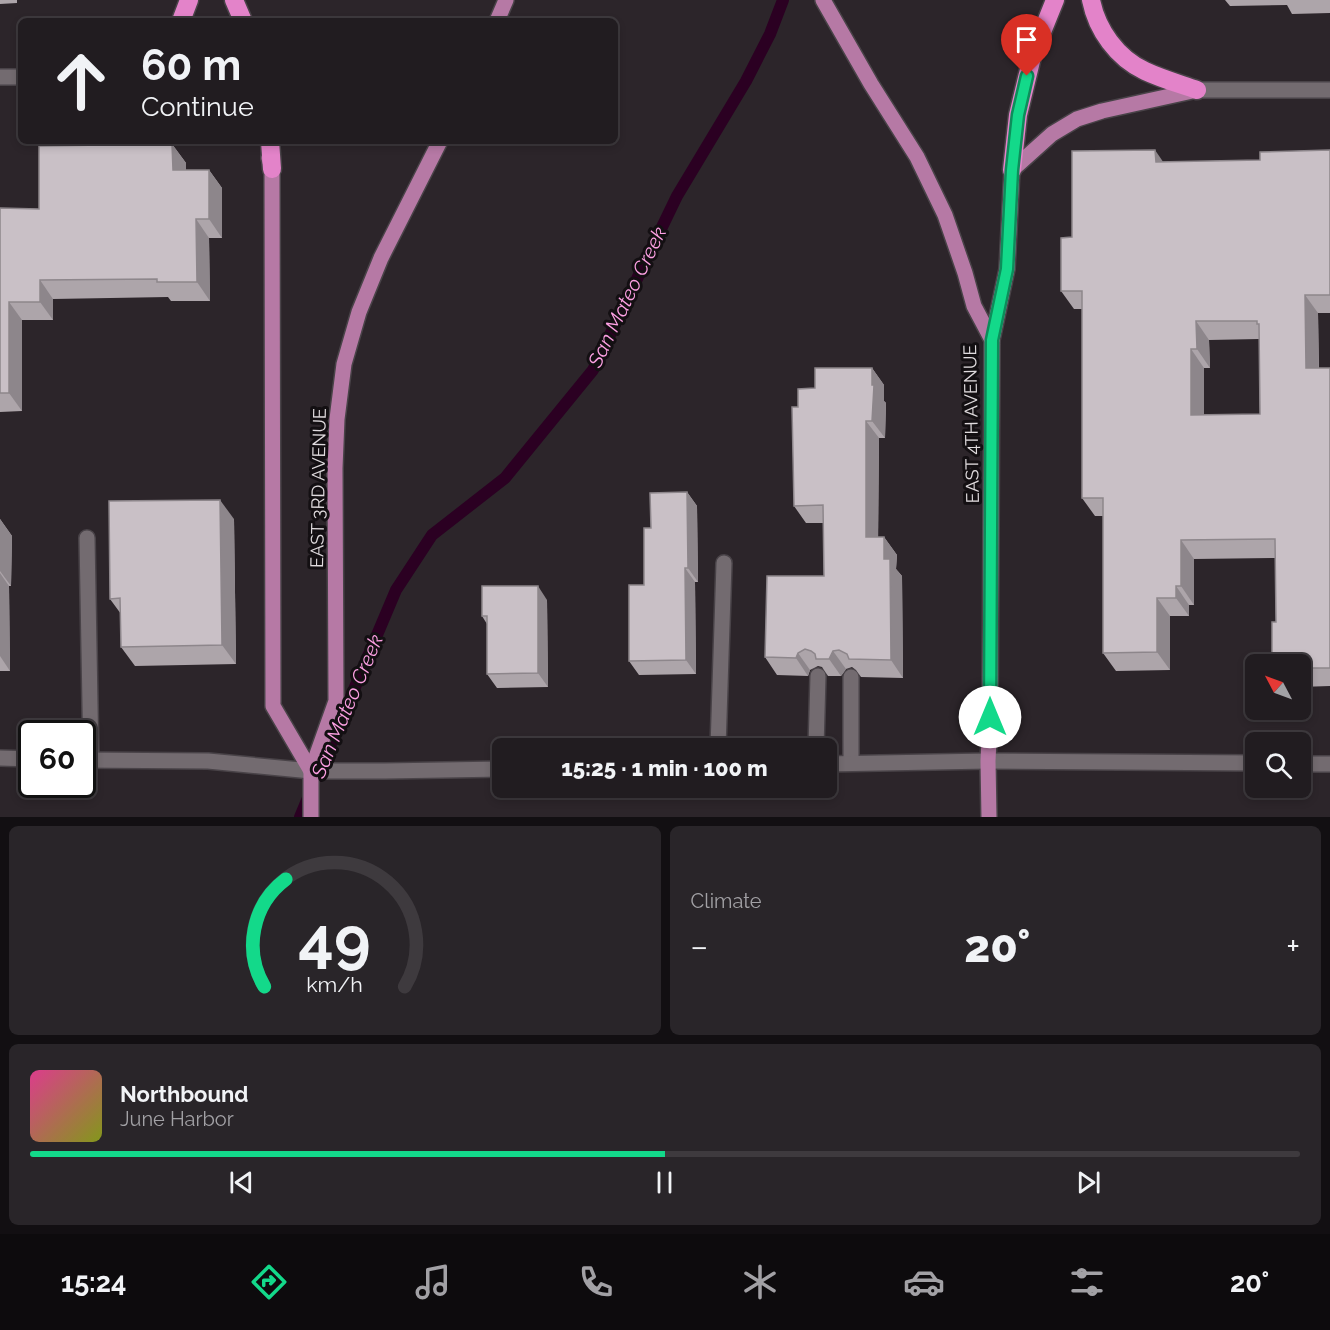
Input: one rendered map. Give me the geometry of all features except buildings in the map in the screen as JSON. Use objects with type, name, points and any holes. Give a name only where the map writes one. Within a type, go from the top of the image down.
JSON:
[{"type":"highway","points":[[182,18],[189,0]]},
{"type":"highway","points":[[234,0],[242,18]]},
{"type":"highway","points":[[1012,170],[1018,115],[1032,57],[1055,0]]},
{"type":"highway","points":[[1091,0],[1094,15],[1104,36],[1121,55],[1143,70],[1197,90]]},
{"type":"highway","points":[[270,144],[272,169]]},
{"type":"main road","points":[[498,18],[506,0]]},
{"type":"main road","name":"EAST 4TH AVENUE","points":[[823,0],[927,176],[945,215],[974,306],[992,340],[988,761],[990,817]]},
{"type":"main road","points":[[992,340],[1007,269],[1012,170],[1052,134],[1077,119],[1102,111],[1197,90]]},
{"type":"main road","points":[[265,144],[272,169],[273,706],[311,771]]},
{"type":"main road","name":"EAST 3RD AVENUE","points":[[311,817],[311,771],[336,701],[335,468],[337,419],[344,364],[359,312],[381,258],[438,144]]},
{"type":"street","points":[[0,77],[18,77]]},
{"type":"street","points":[[1197,90],[1330,90]]},
{"type":"street","points":[[87,538],[87,720]]},
{"type":"street","points":[[718,738],[724,563]]},
{"type":"street","points":[[816,738],[818,676]]},
{"type":"street","points":[[851,677],[851,763]]},
{"type":"street","points":[[0,758],[18,759]]},
{"type":"street","points":[[96,760],[208,761],[311,771],[492,769]]},
{"type":"street","points":[[837,764],[988,761],[1245,764]]},
{"type":"street","points":[[1311,764],[1330,764]]},
{"type":"waterway","name":"San Mateo Creek","points":[[317,777],[396,590],[432,535],[505,478],[593,370],[677,196],[746,81],[770,34],[783,0]]},
{"type":"waterway","name":"San Mateo Creek","points":[[300,817],[310,793]]},
{"type":"route","points":[[990,717],[992,340],[1007,269],[1012,170],[1018,115],[1027,76]]}]
